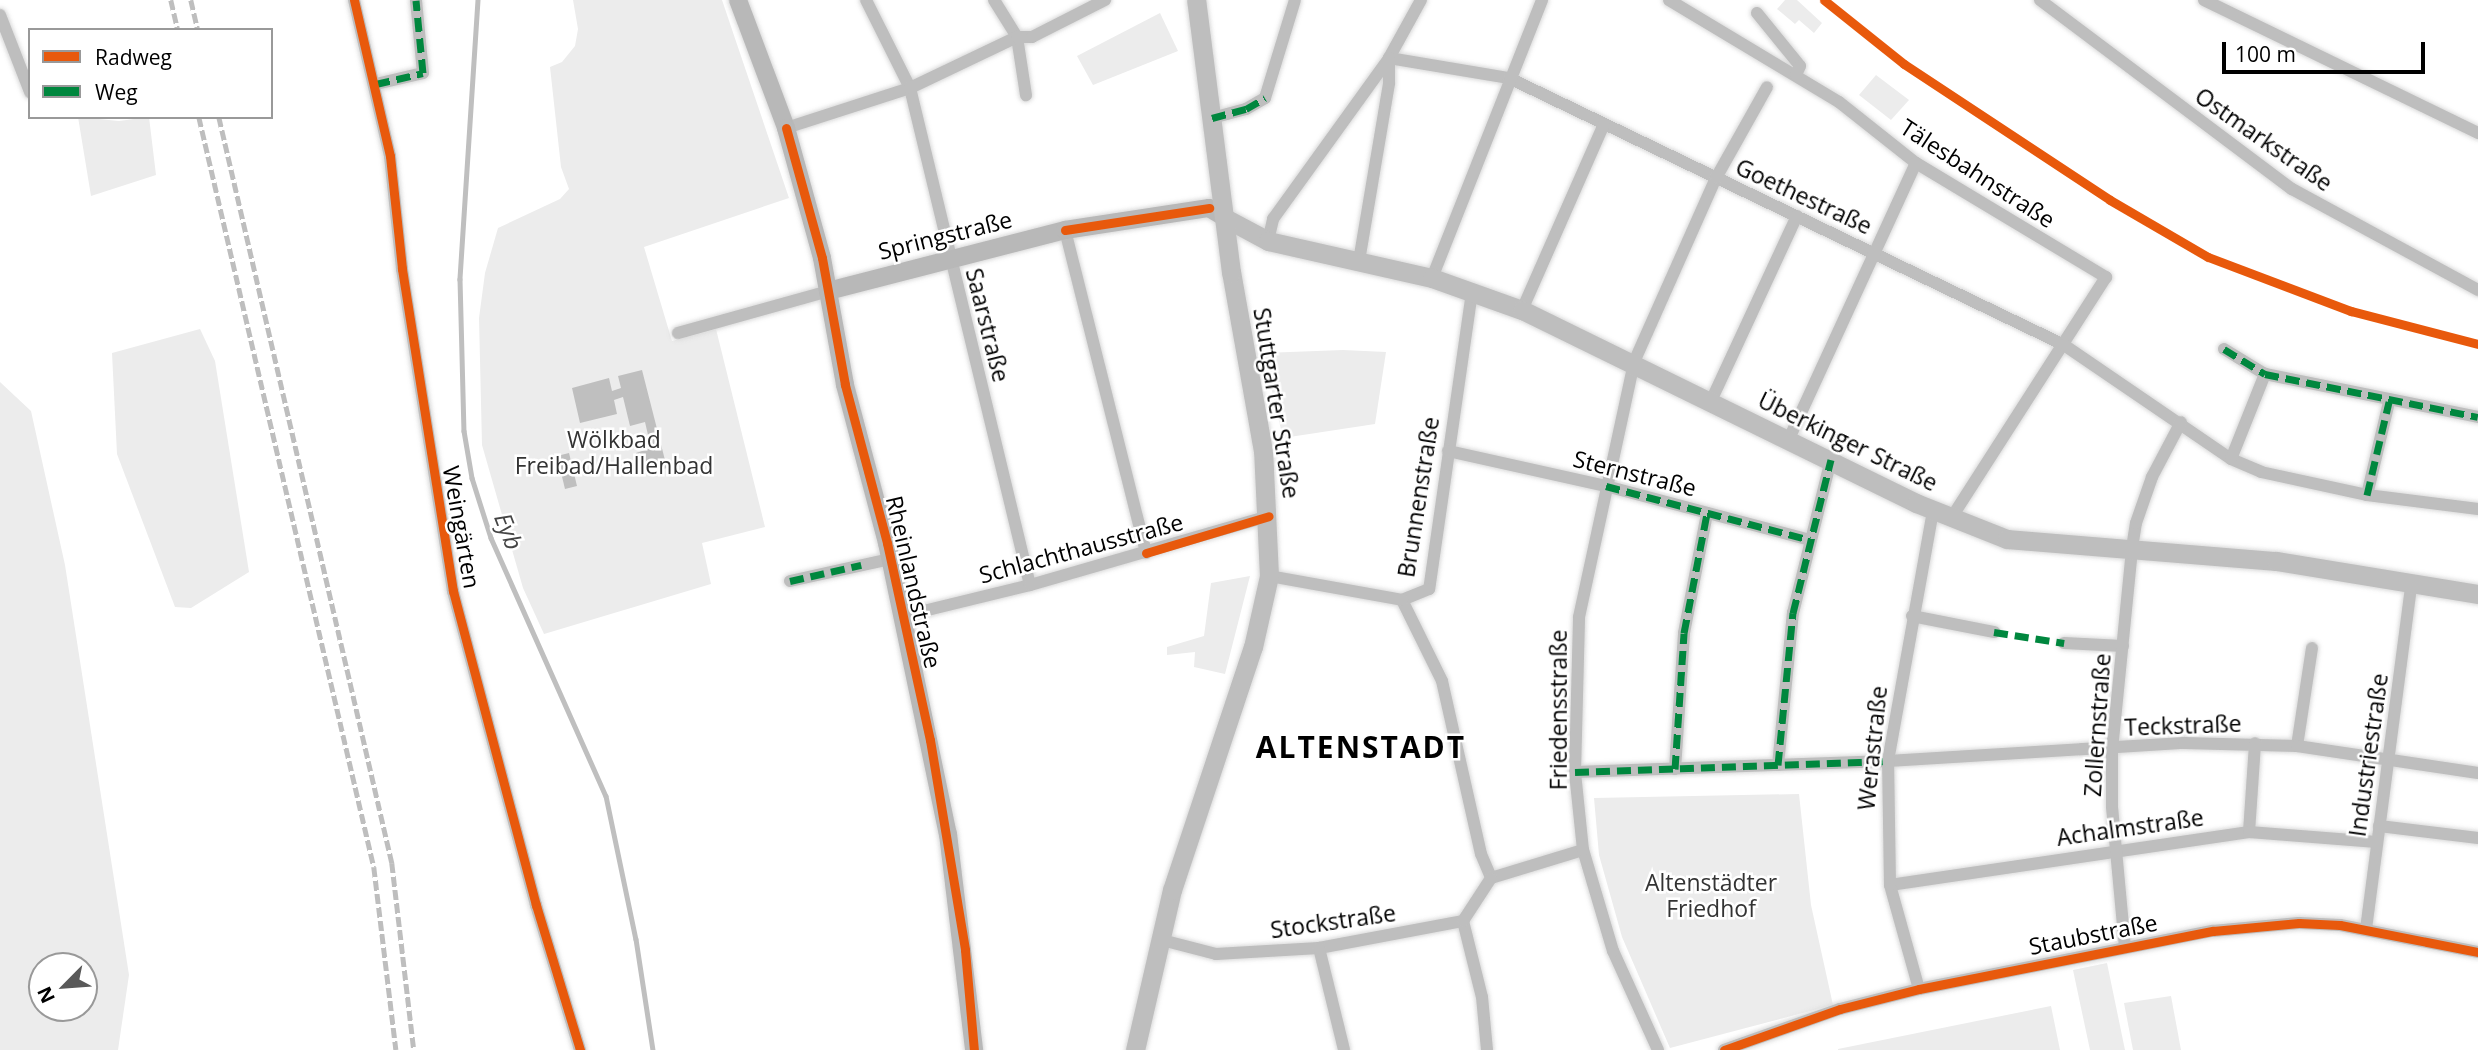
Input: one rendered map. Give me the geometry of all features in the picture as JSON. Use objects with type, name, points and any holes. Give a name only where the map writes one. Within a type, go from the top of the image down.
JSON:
[{"type":"main road","name":"Rheinlandstraße","points":[[738,0],[786,128],[828,291],[845,385],[903,616],[948,834],[974,1050]]},
{"type":"main road","name":"Stuttgarter Straße","points":[[1135,1050],[1158,939],[1194,817],[1252,647],[1269,576],[1269,516],[1196,0]]},
{"type":"main road","name":"Springstraße","points":[[828,291],[1066,230],[1209,208],[1227,219]]},
{"type":"main road","name":"Überkinger Straße","points":[[1227,219],[1268,241],[1432,278],[1522,310],[1634,362],[1788,441],[1942,514],[2007,539],[2033,544],[2132,548],[2276,561],[2411,586],[2477,589]]},
{"type":"street","name":"Weingärten","points":[[354,0],[376,84],[453,592],[536,905],[580,1050]]},
{"type":"street","points":[[376,84],[423,72],[416,0]]},
{"type":"street","name":"Saarstraße","points":[[866,0],[910,88],[1030,585]]},
{"type":"street","points":[[994,0],[1017,37],[1026,95]]},
{"type":"street","points":[[786,128],[910,88],[1017,37],[1031,37],[1105,0]]},
{"type":"street","points":[[1212,118],[1246,109],[1265,98],[1295,0]]},
{"type":"street","points":[[1268,241],[1273,219],[1389,58],[1421,0]]},
{"type":"street","points":[[1432,278],[1542,0]]},
{"type":"street","name":"Tälesbahnstraße","points":[[1669,0],[1796,75],[1916,163],[2106,277]]},
{"type":"street","name":"Ostmarkstraße","points":[[2040,0],[2292,189],[2478,290]]},
{"type":"street","points":[[2204,0],[2478,134]]},
{"type":"street","points":[[1758,13],[1800,66],[1796,75]]},
{"type":"street","points":[[0,15],[28,87]]},
{"type":"street","points":[[1359,261],[1389,83],[1389,58]]},
{"type":"street","name":"Goethestraße","points":[[1389,58],[1509,78],[1877,253],[2064,345],[2181,422],[2231,460],[2261,472],[2367,495],[2478,509]]},
{"type":"street","name":"Friedensstraße","points":[[1658,1050],[1613,951],[1583,850],[1575,772],[1580,617],[1634,362],[1716,178],[1767,87]]},
{"type":"street","points":[[1522,310],[1604,124]]},
{"type":"street","points":[[1788,441],[1877,253],[1916,163]]},
{"type":"street","points":[[1711,401],[1797,216]]},
{"type":"street","points":[[1066,230],[1146,552]]},
{"type":"street","name":"Werastraße","points":[[1919,989],[1890,885],[1888,761],[1912,615],[1942,514],[2064,345],[2106,277]]},
{"type":"street","name":"Springstraße","points":[[678,333],[828,291]]},
{"type":"street","name":"Brunnenstraße","points":[[1472,292],[1429,589],[1402,600],[1442,681],[1481,854],[1491,878]]},
{"type":"street","points":[[2224,349],[2265,374],[2389,402],[2478,417]]},
{"type":"street","points":[[2231,460],[2265,374]]},
{"type":"street","points":[[2367,495],[2389,402]]},
{"type":"street","name":"Zollernstraße","points":[[2125,947],[2115,850],[2112,750],[2132,548],[2152,477],[2181,422]]},
{"type":"street","name":"Sternstraße","points":[[1448,451],[1606,486],[1810,540]]},
{"type":"street","points":[[1778,765],[1793,613],[1831,460]]},
{"type":"street","points":[[1675,769],[1684,633],[1707,513]]},
{"type":"street","name":"Schlachthausstraße","points":[[903,616],[1030,585],[1269,516]]},
{"type":"street","points":[[789,581],[890,559]]},
{"type":"street","points":[[1269,576],[1402,600]]},
{"type":"street","name":"Industriestraße","points":[[2366,929],[2411,586]]},
{"type":"street","points":[[1912,615],[1994,632]]},
{"type":"street","points":[[2064,643],[2123,646]]},
{"type":"street","points":[[2297,746],[2312,648]]},
{"type":"street","name":"Teckstraße","points":[[1575,772],[1888,761],[2112,750],[2184,743],[2255,743],[2297,746],[2478,773]]},
{"type":"street","points":[[2249,832],[2255,743]]},
{"type":"street","points":[[2379,826],[2478,838]]},
{"type":"street","name":"Achalmstraße","points":[[1890,885],[2249,832],[2377,842]]},
{"type":"street","points":[[1487,1050],[1482,997],[1463,921],[1491,878],[1583,850]]},
{"type":"street","name":"Stockstraße","points":[[1158,939],[1216,954],[1319,948],[1463,921]]},
{"type":"street","name":"Staubstraße","points":[[1724,1050],[1840,1009],[1919,989],[2125,947],[2299,923],[2366,929],[2478,952]]},
{"type":"street","points":[[1319,948],[1344,1050]]},
{"type":"green space","name":"Wölkbad Freibad/Hallenbad","points":[[573,0],[722,0],[789,198],[644,247],[672,341],[716,329],[765,527],[702,543],[711,584],[544,634],[523,588],[482,445],[479,318],[485,273],[498,228],[560,199],[569,189],[561,167],[550,67],[562,62],[575,46],[578,29]]},
{"type":"green space","points":[[1785,0],[1797,0],[1822,23],[1814,33],[1799,20],[1795,24],[1777,9]]},
{"type":"green space","points":[[1160,13],[1178,51],[1093,85],[1077,56]]},
{"type":"green space","points":[[1876,75],[1909,100],[1891,120],[1859,95]]},
{"type":"green space","points":[[78,119],[149,119],[156,175],[91,196]]},
{"type":"green space","points":[[200,329],[215,361],[249,572],[191,608],[175,607],[117,454],[112,353]]},
{"type":"green space","points":[[1343,350],[1386,352],[1375,424],[1283,438],[1263,353]]},
{"type":"green space","points":[[0,382],[31,411],[65,565],[129,975],[118,1050],[0,1050]]},
{"type":"green space","points":[[1250,576],[1225,674],[1194,667],[1195,652],[1167,655],[1167,647],[1204,636],[1211,583]]},
{"type":"green space","name":"Altenstädter Friedhof","points":[[1799,794],[1811,905],[1833,1005],[1670,1048],[1622,937],[1599,855],[1594,798]]},
{"type":"green space","points":[[2107,963],[2125,1050],[2090,1050],[2073,970]]},
{"type":"green space","points":[[2171,996],[2181,1050],[2133,1050],[2124,1003]]},
{"type":"green space","points":[[2051,1006],[2060,1050],[1838,1050],[1838,1049]]},
{"type":"shaded area","points":[[642,370],[667,468],[641,475],[636,453],[651,448],[645,422],[630,426],[623,397],[614,400],[617,414],[580,423],[572,388],[609,378],[612,391],[621,388],[618,376]]},
{"type":"shaded area","points":[[569,453],[577,486],[565,489],[557,456]]},
{"type":"waterway","name":"Eyb","points":[[478,0],[460,279],[464,431],[472,478],[491,538],[606,796],[636,939],[653,1050]]},
{"type":"railway","points":[[171,0],[178,28]]},
{"type":"railway","points":[[191,0],[198,28]]},
{"type":"railway","points":[[199,119],[374,867],[396,1050]]},
{"type":"railway","points":[[219,119],[392,863],[414,1050]]},
{"type":"marked path","points":[[376,84],[423,73],[416,0]]},
{"type":"marked path","points":[[1212,118],[1246,109],[1265,98]]},
{"type":"marked path","points":[[2224,349],[2265,374],[2478,417]]},
{"type":"marked path","points":[[2367,495],[2389,402]]},
{"type":"marked path","points":[[1778,765],[1793,613],[1831,460]]},
{"type":"marked path","points":[[1606,486],[1810,540]]},
{"type":"marked path","points":[[1675,769],[1684,633],[1707,513]]},
{"type":"marked path","points":[[790,581],[861,565]]},
{"type":"marked path","points":[[1994,632],[2064,643]]},
{"type":"marked path","points":[[1575,772],[1888,761]]},
{"type":"cycle path","points":[[354,0],[390,156],[402,269],[453,591],[536,905],[580,1050]]},
{"type":"cycle path","points":[[1824,0],[1904,64],[2110,200],[2208,257],[2351,311],[2478,344]]},
{"type":"cycle path","points":[[786,128],[822,258],[845,385],[887,543],[930,740],[965,950],[974,1050]]},
{"type":"cycle path","points":[[1065,230],[1209,208]]},
{"type":"cycle path","points":[[1146,553],[1269,516]]},
{"type":"cycle path","points":[[1724,1050],[1840,1009],[1919,989],[2213,931],[2299,923],[2340,925],[2478,952]]},
{"type":"district","name":"ALTENSTADT","points":[[1361,747]]}]
